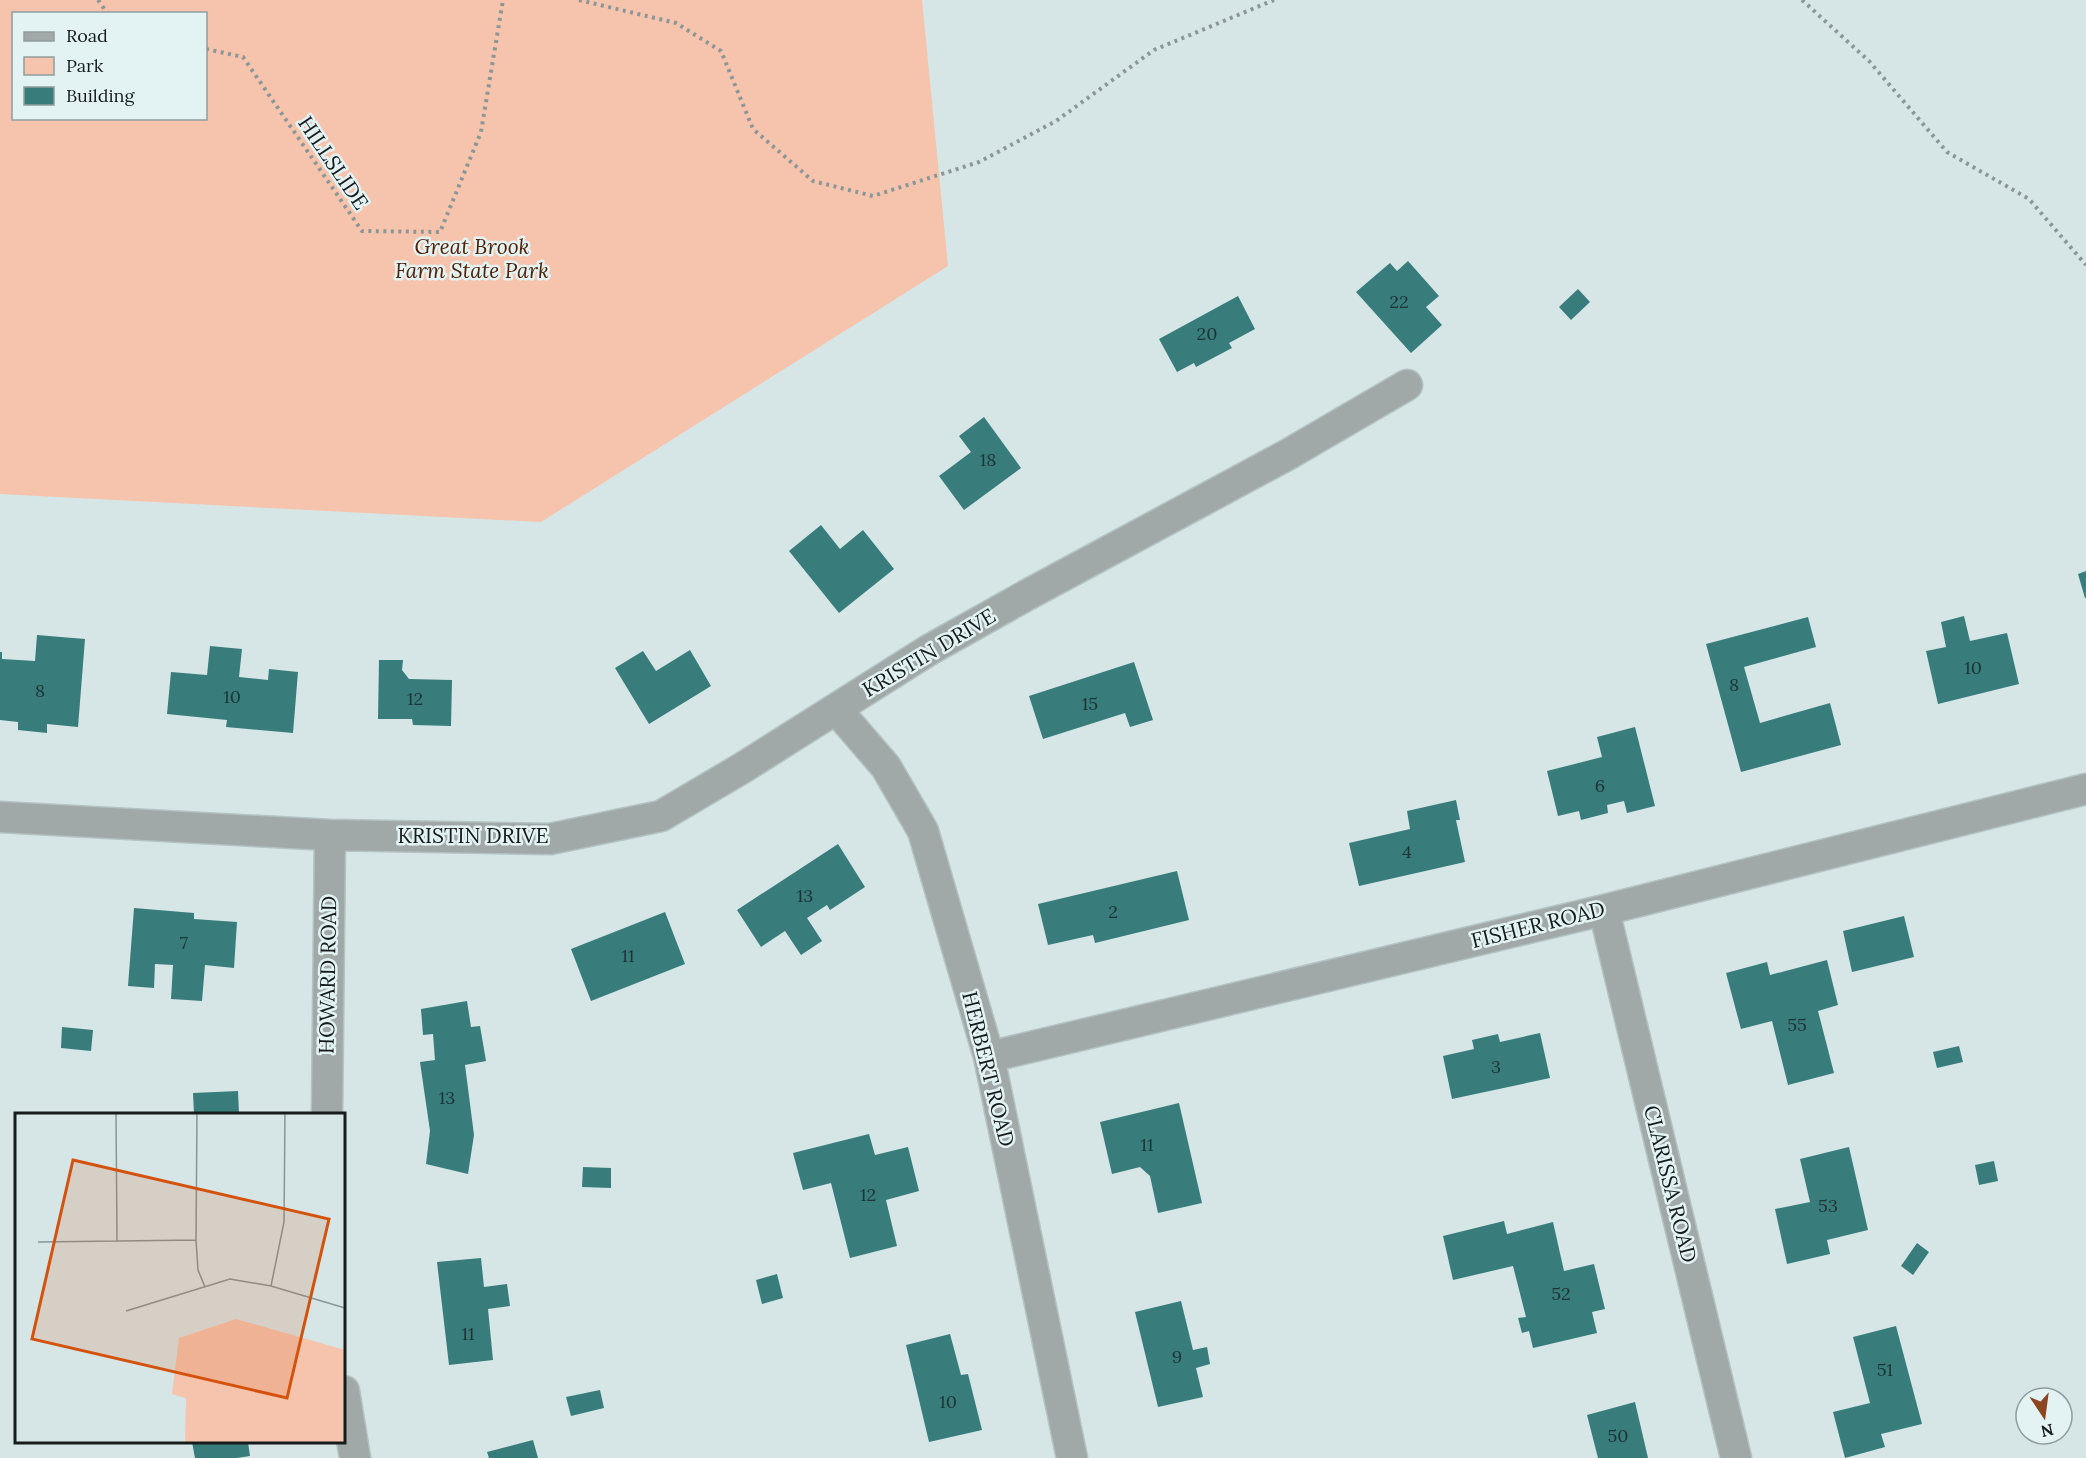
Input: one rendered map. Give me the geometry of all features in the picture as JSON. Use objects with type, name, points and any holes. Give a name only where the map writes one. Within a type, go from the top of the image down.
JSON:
[{"type":"street","name":"KRISTIN DRIVE","points":[[0,817],[330,835],[550,839],[661,816],[836,710],[929,650],[1027,594],[1287,455],[1407,384]]},
{"type":"street","name":"HERBERT ROAD","points":[[836,710],[886,767],[922,831],[989,1057],[1072,1458]]},
{"type":"street","name":"FISHER ROAD","points":[[989,1057],[1604,910],[2086,789]]},
{"type":"street","name":"HOWARD ROAD","points":[[327,1113],[330,835]]},
{"type":"street","name":"CLARISSA ROAD","points":[[1604,910],[1736,1458]]},
{"type":"street","points":[[345,1397],[355,1458]]},
{"type":"path","name":"HILLSLIDE","points":[[207,49],[243,57],[362,231],[440,232],[481,132],[503,0]]},
{"type":"path","points":[[579,0],[676,23],[721,51],[753,129],[813,181],[873,196],[980,162],[1056,121],[1154,50],[1274,0]]},
{"type":"path","points":[[1802,0],[1869,61],[1947,152],[2029,199],[2086,265]]},
{"type":"green space","name":"Great Brook Farm State Park","points":[[0,0],[922,0],[948,266],[541,522],[0,494]]},
{"type":"building","points":[[1408,261],[1439,296],[1426,307],[1442,325],[1411,353],[1356,292],[1390,263],[1397,271]]},
{"type":"building","points":[[1578,289],[1590,302],[1571,320],[1559,307]]},
{"type":"building","points":[[1238,296],[1255,329],[1229,343],[1232,348],[1196,367],[1194,363],[1177,372],[1159,339]]},
{"type":"building","points":[[984,417],[1021,468],[964,510],[939,476],[971,452],[959,436]]},
{"type":"building","points":[[821,525],[840,549],[863,530],[894,569],[839,613],[789,551]]},
{"type":"building","points":[[2086,571],[2086,598],[2085,598],[2078,574]]},
{"type":"building","points":[[1964,616],[1970,641],[2007,633],[2019,684],[1938,704],[1926,651],[1946,647],[1941,622]]},
{"type":"building","points":[[1808,617],[1816,647],[1744,667],[1760,723],[1830,703],[1841,745],[1741,772],[1706,644]]},
{"type":"building","points":[[37,635],[85,639],[78,727],[47,724],[47,733],[18,730],[18,722],[0,720],[0,652],[2,652],[2,659],[35,661]]},
{"type":"building","points":[[210,646],[242,649],[239,677],[268,680],[269,669],[298,672],[293,733],[226,727],[227,720],[167,714],[171,672],[207,675]]},
{"type":"building","points":[[690,650],[711,686],[649,724],[615,668],[643,651],[656,671]]},
{"type":"building","points":[[379,660],[403,660],[402,670],[409,679],[452,680],[451,726],[413,725],[412,719],[378,719]]},
{"type":"building","points":[[1134,662],[1153,720],[1130,727],[1125,713],[1043,739],[1029,696]]},
{"type":"building","points":[[1635,727],[1655,806],[1627,813],[1624,801],[1607,805],[1608,813],[1581,820],[1579,811],[1558,816],[1547,771],[1602,757],[1597,737]]},
{"type":"building","points":[[1456,800],[1460,820],[1456,820],[1465,862],[1359,886],[1349,843],[1410,829],[1407,811]]},
{"type":"building","points":[[838,844],[865,887],[830,910],[827,905],[807,918],[822,941],[801,955],[785,931],[761,947],[737,910]]},
{"type":"building","points":[[1177,871],[1189,920],[1095,943],[1093,935],[1048,945],[1038,904]]},
{"type":"building","points":[[134,908],[194,913],[194,919],[237,922],[234,968],[205,965],[202,1001],[171,999],[173,965],[155,964],[154,988],[128,986]]},
{"type":"building","points":[[665,912],[685,964],[591,1001],[571,949]]},
{"type":"building","points":[[1904,916],[1914,957],[1852,972],[1843,931]]},
{"type":"building","points":[[1827,960],[1838,1005],[1818,1011],[1834,1073],[1788,1085],[1772,1021],[1741,1029],[1726,973],[1767,962],[1770,975]]},
{"type":"building","points":[[467,1001],[471,1027],[480,1026],[486,1061],[465,1065],[474,1135],[468,1174],[426,1164],[430,1131],[420,1062],[435,1060],[433,1034],[423,1035],[421,1009]]},
{"type":"building","points":[[62,1027],[93,1030],[91,1051],[61,1048]]},
{"type":"building","points":[[1540,1033],[1550,1078],[1452,1099],[1443,1056],[1474,1049],[1472,1040],[1498,1034],[1500,1042]]},
{"type":"building","points":[[1959,1046],[1963,1062],[1937,1068],[1933,1052]]},
{"type":"building","points":[[238,1091],[239,1113],[194,1113],[193,1093]]},
{"type":"building","points":[[1179,1103],[1202,1203],[1158,1213],[1150,1176],[1140,1167],[1112,1174],[1100,1122]]},
{"type":"building","points":[[869,1134],[875,1155],[908,1147],[919,1191],[886,1200],[897,1246],[850,1258],[831,1183],[803,1190],[793,1153]]},
{"type":"building","points":[[1849,1147],[1868,1230],[1827,1240],[1830,1254],[1787,1264],[1775,1209],[1810,1202],[1800,1159]]},
{"type":"building","points":[[1994,1161],[1998,1181],[1979,1185],[1975,1165]]},
{"type":"building","points":[[583,1167],[611,1168],[611,1188],[582,1187]]},
{"type":"building","points":[[1504,1221],[1507,1234],[1553,1222],[1564,1271],[1594,1264],[1605,1309],[1592,1312],[1597,1333],[1533,1348],[1529,1331],[1522,1333],[1518,1318],[1526,1317],[1513,1266],[1453,1280],[1443,1236]]},
{"type":"building","points":[[1917,1243],[1929,1252],[1913,1275],[1901,1266]]},
{"type":"building","points":[[481,1258],[484,1287],[507,1284],[510,1306],[488,1309],[493,1360],[449,1365],[437,1262]]},
{"type":"building","points":[[777,1274],[783,1298],[762,1304],[756,1280]]},
{"type":"building","points":[[1181,1301],[1193,1350],[1207,1347],[1210,1364],[1196,1368],[1203,1397],[1158,1407],[1135,1312]]},
{"type":"building","points":[[1896,1326],[1922,1424],[1881,1434],[1885,1447],[1845,1458],[1833,1412],[1870,1403],[1853,1337]]},
{"type":"building","points":[[950,1334],[961,1375],[968,1374],[982,1430],[929,1442],[906,1345]]},
{"type":"building","points":[[600,1390],[604,1408],[571,1416],[566,1397]]},
{"type":"building","points":[[1635,1402],[1648,1458],[1598,1458],[1587,1415]]},
{"type":"building","points":[[533,1440],[538,1458],[489,1458],[487,1452]]},
{"type":"building","points":[[192,1443],[248,1443],[250,1456],[195,1458]]}]
